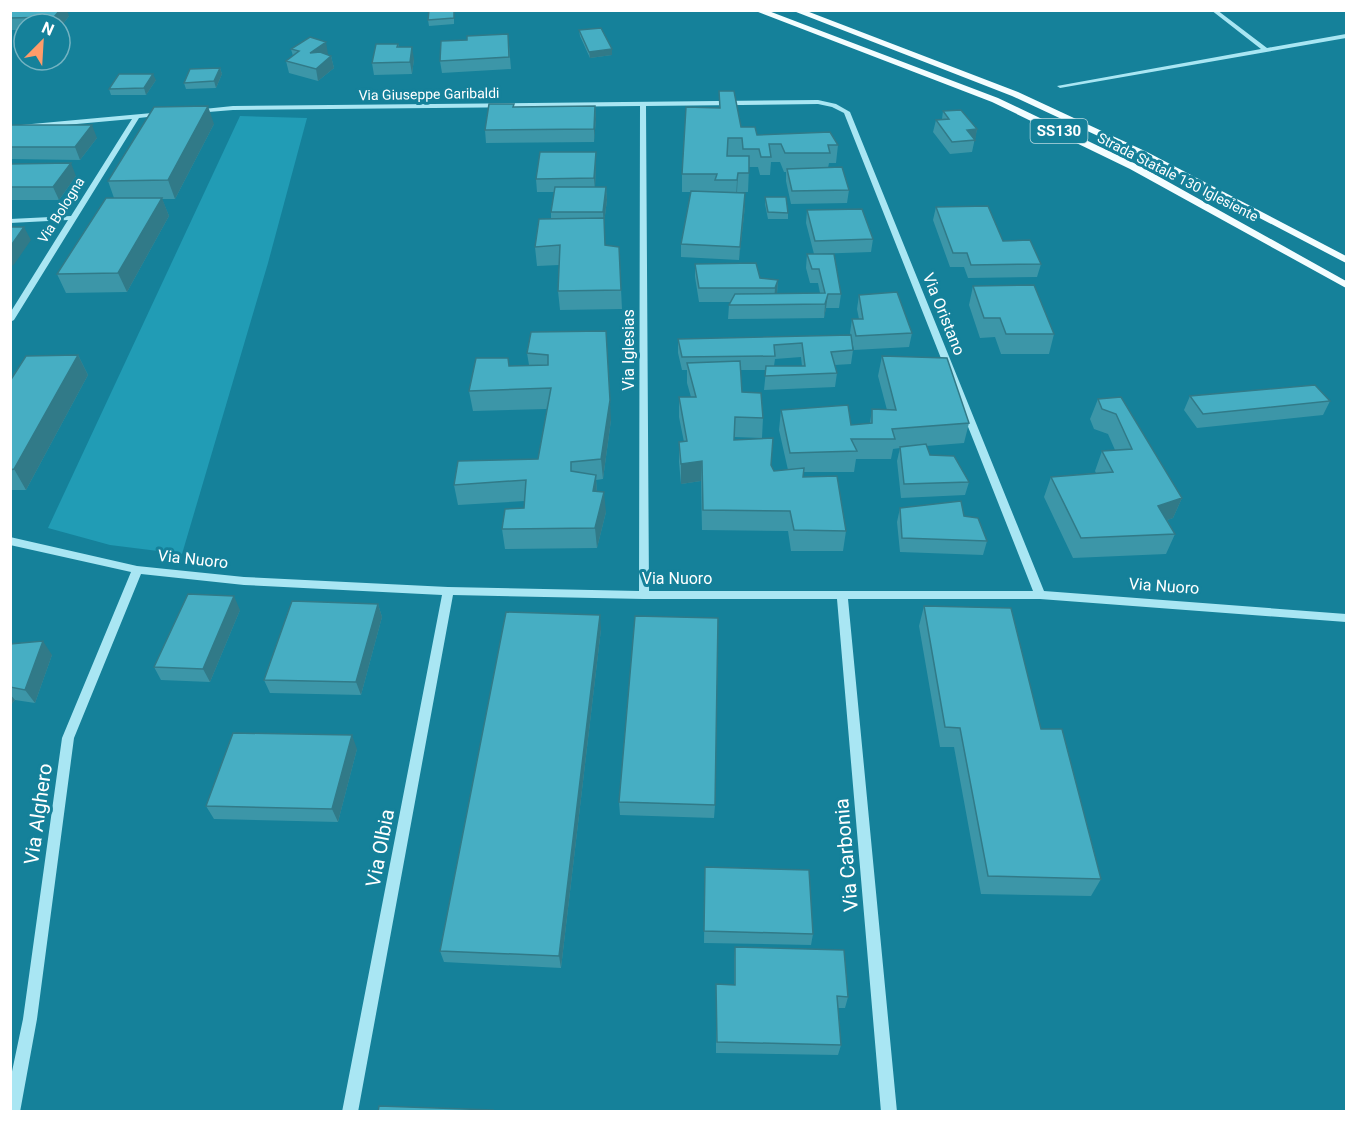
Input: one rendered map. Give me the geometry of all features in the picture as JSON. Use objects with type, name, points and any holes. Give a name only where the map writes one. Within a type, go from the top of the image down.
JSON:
[{"type":"main road","name":"Strada Statale 130 Iglesiente","points":[[757,10],[995,100],[1144,173],[1347,285]]},
{"type":"main road","name":"Strada Statale 130 Iglesiente","points":[[795,10],[1015,94],[1144,154],[1347,260]]},
{"type":"street","points":[[1213,10],[1266,50]]},
{"type":"street","points":[[1060,86],[1347,36]]},
{"type":"street","name":"Via Giuseppe Garibaldi","points":[[190,112],[233,108],[818,102],[834,105],[847,112]]},
{"type":"street","name":"Via Iglesias","points":[[643,104],[644,595]]},
{"type":"street","name":"Via Oristano","points":[[847,112],[1040,595]]},
{"type":"street","points":[[10,128],[169,113]]},
{"type":"street","name":"Via Bologna","points":[[10,320],[137,116]]},
{"type":"street","points":[[10,221],[72,218]]},
{"type":"street","name":"Via Nuoro","points":[[10,541],[137,570],[244,581],[448,591],[644,595],[1040,595],[1347,618]]},
{"type":"street","name":"Via Alghero","points":[[12,1112],[30,1019],[68,738],[137,570]]},
{"type":"street","name":"Via Olbia","points":[[350,1112],[448,591]]},
{"type":"street","name":"Via Carbonia","points":[[842,595],[889,1112]]},
{"type":"shaded area","points":[[240,116],[307,118],[268,263],[182,554],[110,545],[48,528]]},
{"type":"building","points":[[10,10],[60,10],[58,12],[12,12],[12,18],[10,18]]},
{"type":"building","points":[[429,10],[454,10],[454,18],[428,20]]},
{"type":"building","points":[[601,28],[612,49],[589,52],[579,30]]},
{"type":"building","points":[[508,34],[509,57],[440,61],[441,41],[467,40],[467,36]]},
{"type":"building","points":[[310,37],[326,42],[310,53],[320,52],[331,56],[316,69],[286,61],[299,51],[291,49]]},
{"type":"building","points":[[376,44],[398,44],[397,47],[412,47],[410,62],[372,63]]},
{"type":"building","points":[[220,68],[214,81],[184,83],[190,69]]},
{"type":"building","points":[[119,74],[153,74],[144,88],[109,89]]},
{"type":"building","points":[[719,91],[734,91],[741,127],[755,127],[757,135],[830,132],[838,145],[828,145],[830,153],[785,153],[781,144],[769,144],[771,157],[761,157],[759,149],[743,149],[742,138],[728,138],[727,156],[749,156],[749,173],[738,173],[737,180],[715,180],[717,174],[682,174],[686,107],[720,108]]},
{"type":"building","points":[[489,104],[514,104],[513,107],[595,106],[594,129],[485,130]]},
{"type":"building","points":[[208,106],[168,180],[108,181],[154,107]]},
{"type":"building","points":[[961,110],[977,129],[967,130],[975,140],[952,142],[936,120],[949,119],[943,111]]},
{"type":"building","points":[[10,125],[92,125],[75,147],[10,147]]},
{"type":"building","points":[[540,152],[596,152],[594,178],[536,179]]},
{"type":"building","points":[[71,163],[53,187],[10,187],[10,164]]},
{"type":"building","points":[[842,167],[849,190],[792,191],[787,169]]},
{"type":"building","points":[[555,187],[606,187],[603,212],[551,212]]},
{"type":"building","points":[[691,191],[745,193],[740,247],[681,244]]},
{"type":"building","points":[[765,197],[786,197],[788,213],[768,212]]},
{"type":"building","points":[[106,198],[162,198],[118,273],[57,274]]},
{"type":"building","points":[[988,206],[1003,241],[1030,240],[1041,264],[971,265],[967,253],[953,253],[936,207]]},
{"type":"building","points":[[862,209],[873,239],[815,241],[807,210]]},
{"type":"building","points":[[604,218],[605,245],[619,247],[621,290],[558,291],[560,245],[535,247],[539,219]]},
{"type":"building","points":[[10,227],[24,227],[10,247]]},
{"type":"building","points":[[807,254],[834,254],[841,294],[828,294],[825,304],[729,305],[735,294],[825,293],[819,269],[812,269]]},
{"type":"building","points":[[756,263],[760,278],[778,280],[775,288],[699,288],[695,264]]},
{"type":"building","points":[[1034,285],[1054,334],[1006,334],[1000,318],[984,318],[973,286]]},
{"type":"building","points":[[897,292],[912,333],[856,336],[852,319],[863,319],[859,295]]},
{"type":"building","points":[[606,331],[610,400],[601,459],[571,462],[571,471],[596,475],[593,491],[604,492],[595,528],[502,529],[505,509],[524,508],[526,480],[454,485],[458,461],[538,459],[551,388],[469,391],[476,358],[508,358],[509,366],[548,365],[548,355],[527,353],[531,332]]},
{"type":"building","points":[[851,335],[853,350],[831,352],[837,373],[765,376],[766,366],[805,366],[802,343],[774,345],[775,356],[682,357],[678,339]]},
{"type":"building","points":[[78,355],[14,469],[10,470],[10,381],[26,356]]},
{"type":"building","points":[[882,356],[947,358],[969,423],[892,429],[895,439],[851,439],[857,451],[790,453],[781,410],[848,405],[851,425],[872,423],[872,409],[896,410]]},
{"type":"building","points":[[740,361],[742,392],[761,393],[763,418],[735,417],[734,440],[773,438],[771,465],[774,471],[804,468],[803,477],[837,476],[846,531],[794,530],[790,511],[703,510],[702,461],[681,464],[679,442],[687,441],[679,397],[696,397],[687,363]]},
{"type":"building","points":[[1315,385],[1330,401],[1203,414],[1190,396]]},
{"type":"building","points":[[1121,397],[1182,498],[1158,506],[1175,534],[1081,538],[1051,477],[1113,472],[1102,451],[1132,449],[1116,414],[1102,409],[1098,399]]},
{"type":"building","points":[[926,444],[930,455],[954,456],[969,482],[904,484],[900,447]]},
{"type":"building","points":[[961,501],[964,516],[978,518],[987,541],[902,538],[900,508]]},
{"type":"building","points":[[188,594],[234,596],[203,669],[154,667]]},
{"type":"building","points":[[292,601],[378,604],[356,682],[264,680]]},
{"type":"building","points":[[924,606],[1011,608],[1041,729],[1062,729],[1101,879],[988,876],[960,728],[945,727]]},
{"type":"building","points":[[506,612],[600,615],[559,956],[440,951]]},
{"type":"building","points":[[635,616],[718,618],[715,805],[619,802]]},
{"type":"building","points":[[43,641],[25,690],[10,687],[10,644]]},
{"type":"building","points":[[233,733],[352,735],[332,809],[206,806]]},
{"type":"building","points":[[705,867],[809,870],[813,934],[704,931]]},
{"type":"building","points":[[735,947],[844,950],[848,997],[837,996],[841,1045],[717,1042],[716,984],[735,985]]},
{"type":"building","points":[[379,1106],[493,1110],[493,1112],[378,1112]]}]
